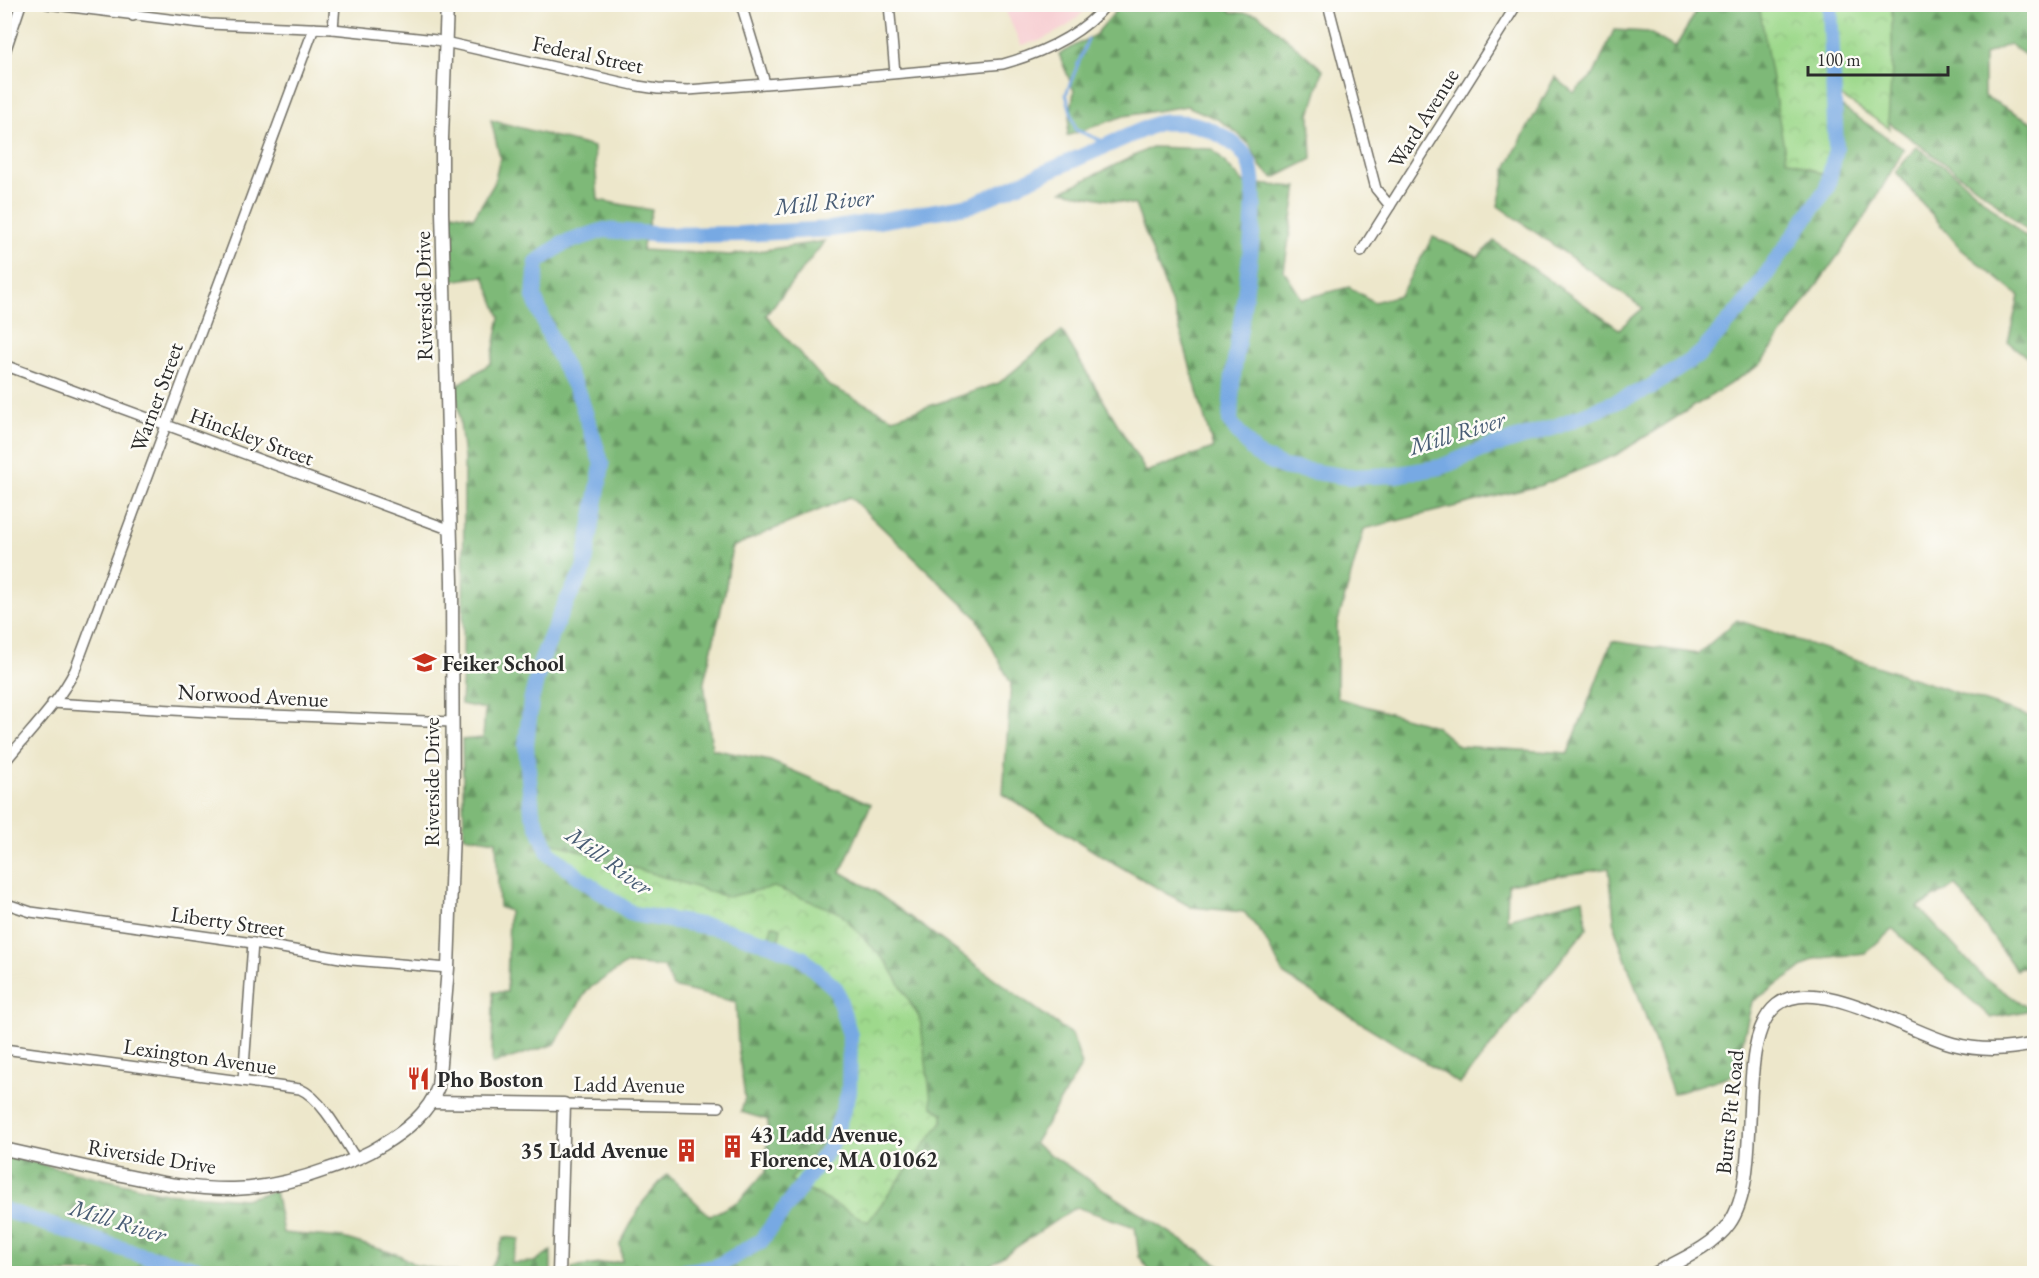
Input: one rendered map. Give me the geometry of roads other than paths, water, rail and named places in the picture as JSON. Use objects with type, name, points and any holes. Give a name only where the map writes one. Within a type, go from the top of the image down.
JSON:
[{"type":"street","points":[[4,55],[21,4]]},
{"type":"street","name":"Federal Street","points":[[47,4],[209,24],[333,29],[445,42],[652,88],[688,90],[1004,64],[1024,58],[1076,33],[1092,21],[1107,4]]},
{"type":"street","points":[[124,4],[133,16]]},
{"type":"street","points":[[333,29],[335,4]]},
{"type":"street","name":"Riverside Drive","points":[[4,1149],[161,1183],[214,1189],[246,1188],[284,1182],[320,1172],[372,1152],[401,1133],[418,1117],[431,1102],[438,1087],[448,968],[453,830],[451,530],[442,212],[447,4]]},
{"type":"street","points":[[741,4],[765,83]]},
{"type":"street","points":[[889,4],[895,73]]},
{"type":"street","points":[[1328,4],[1376,189],[1390,206]]},
{"type":"street","name":"Ward Avenue","points":[[1361,252],[1517,4]]},
{"type":"street","name":"Warner Street","points":[[4,763],[52,704],[75,670],[314,28]]},
{"type":"street","name":"Hinckley Street","points":[[4,365],[451,530]]},
{"type":"street","name":"Norwood Avenue","points":[[52,704],[452,722]]},
{"type":"street","name":"Liberty Street","points":[[4,903],[31,912],[253,943],[352,960],[448,968]]},
{"type":"street","points":[[243,1081],[253,943]]},
{"type":"street","name":"Burts Pit Road","points":[[1654,1274],[1706,1246],[1729,1224],[1740,1202],[1744,1180],[1755,1047],[1766,1017],[1778,1004],[1804,995],[1826,997],[1851,1003],[1954,1045],[1981,1049],[2017,1048],[2034,1044]]},
{"type":"street","name":"Lexington Avenue","points":[[4,1049],[293,1088],[306,1092],[320,1105],[356,1159]]},
{"type":"street","name":"Ladd Avenue","points":[[431,1102],[719,1107]]},
{"type":"street","points":[[559,1271],[564,1104]]},
{"type":"waterway","name":"Mill River","points":[[668,1274],[716,1267],[761,1241],[831,1146],[849,1092],[850,1035],[836,989],[802,958],[770,944],[717,928],[633,914],[580,878],[549,853],[532,812],[526,745],[531,701],[542,658],[563,608],[584,569],[602,465],[580,397],[553,344],[534,297],[537,262],[562,244],[604,230],[664,235],[742,234],[831,229],[971,205],[1160,122],[1195,125],[1212,131],[1235,145],[1246,157],[1252,174],[1254,199],[1252,230],[1232,382],[1230,422],[1256,454],[1283,467],[1348,477],[1395,475],[1441,467],[1484,449],[1555,427],[1649,388],[1700,354],[1749,299],[1827,188],[1836,149],[1830,4]]},
{"type":"waterway","points":[[1088,39],[1066,94],[1076,130],[1110,144]]},
{"type":"waterway","name":"Mill River","points":[[4,1210],[138,1254],[218,1274]]},
{"type":"place","name":"Feiker School","points":[[424,663]]},
{"type":"place","name":"Pho Boston","points":[[419,1079]]},
{"type":"place","name":"43 Ladd Avenue, Florence, MA 01062","points":[[732,1147]]},
{"type":"place","name":"35 Ladd Avenue","points":[[686,1150]]}]
